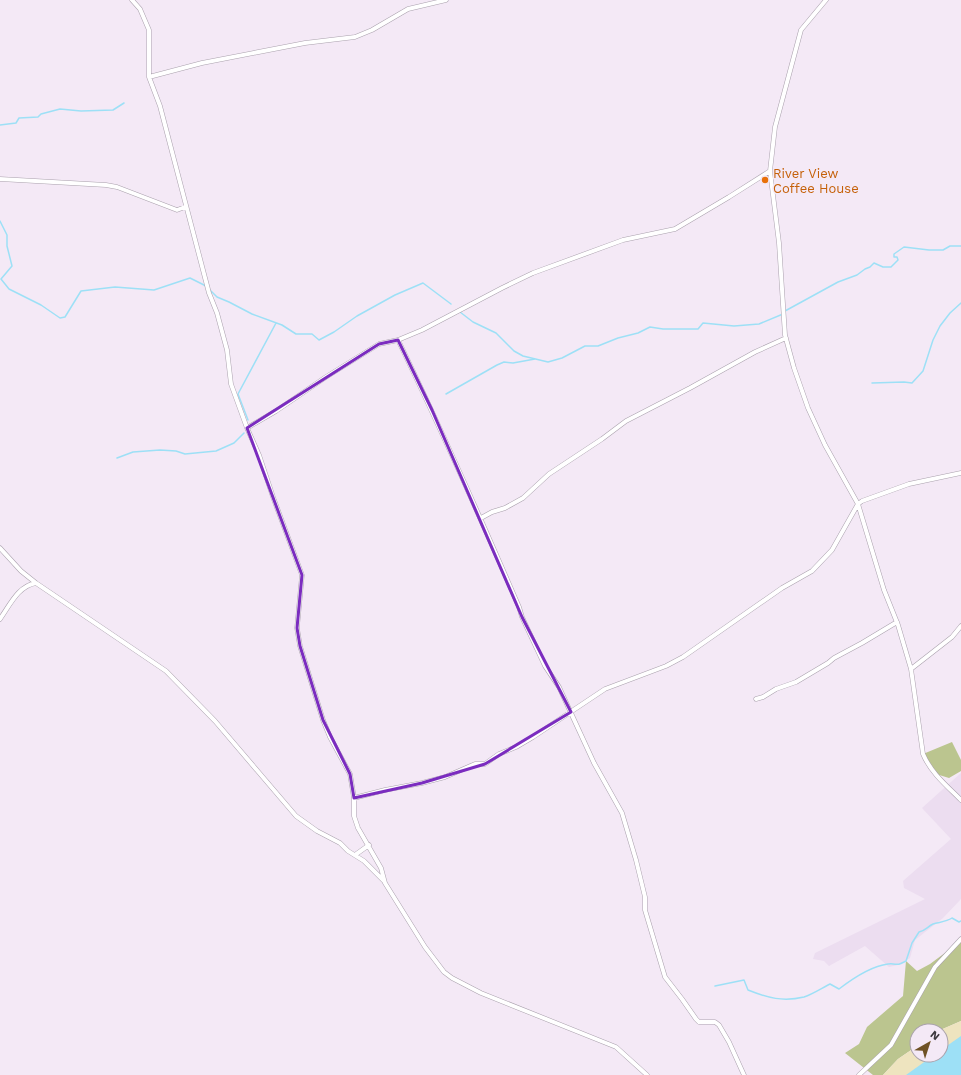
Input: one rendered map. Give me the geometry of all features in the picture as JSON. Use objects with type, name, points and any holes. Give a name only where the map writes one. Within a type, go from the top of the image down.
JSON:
[{"type":"street","points":[[132,0],[140,9],[149,30],[149,77],[160,106],[208,293],[217,313],[227,350],[231,384],[247,428],[259,455],[302,574],[297,628],[300,646],[323,720],[350,774],[354,798],[354,816],[358,828],[381,868],[385,883]]},
{"type":"street","points":[[149,77],[202,63],[305,43],[355,36],[372,30],[408,9],[446,0]]},
{"type":"street","points":[[826,0],[801,30],[775,126],[770,171],[779,243],[786,338],[794,368],[808,408],[825,445],[858,504],[884,590],[897,622],[911,669],[923,754],[926,762],[961,800]]},
{"type":"street","points":[[247,428],[276,411],[326,377],[379,344],[398,340],[422,330],[533,273],[623,240],[675,230],[770,171]]},
{"type":"street","points":[[0,179],[117,187],[177,210],[185,207]]},
{"type":"street","points":[[481,518],[492,512],[505,508],[523,498],[549,474],[602,439],[626,421],[755,352],[786,338]]},
{"type":"street","points":[[398,340],[432,410],[481,518],[545,666],[559,687],[594,763],[622,813],[640,872],[645,897],[645,910],[665,977],[699,1022],[715,1022],[719,1025],[729,1042],[744,1075]]},
{"type":"street","points":[[354,798],[422,783],[445,777],[475,764],[485,764],[498,754],[516,747],[534,737],[605,689],[666,666],[684,657],[782,588],[812,571],[832,550],[858,504],[862,501],[909,484],[961,473]]},
{"type":"street","points":[[0,548],[21,571],[36,583],[166,671],[215,721],[296,816],[317,831],[340,843],[364,861],[385,883],[425,947],[440,968],[452,978],[482,993],[616,1047],[647,1075]]},
{"type":"street","points":[[0,619],[15,596],[22,589],[29,584],[36,583]]},
{"type":"street","points":[[756,700],[764,697],[776,689],[796,682],[834,658],[897,622]]},
{"type":"street","points":[[911,669],[952,636],[961,626]]},
{"type":"street","points":[[355,855],[369,845]]},
{"type":"street","points":[[859,1075],[891,1045],[935,967],[961,939]]},
{"type":"highlighted area","points":[[398,340],[432,410],[522,617],[571,712],[485,764],[422,783],[354,798],[350,774],[323,720],[300,646],[297,628],[302,575],[247,428],[379,344]]},
{"type":"shaded area","points":[[961,773],[961,899],[943,918],[915,940],[910,958],[898,965],[889,967],[865,946],[829,966],[824,961],[813,959],[815,953],[925,899],[904,888],[903,881],[951,839],[922,808]]},
{"type":"green space","points":[[952,742],[961,760],[961,771],[949,778],[936,774],[923,754]]},
{"type":"green space","points":[[961,941],[961,1021],[949,1026],[949,1023],[909,1023],[909,1051],[898,1059],[883,1075],[873,1075],[845,1053],[859,1044],[867,1027],[903,996],[906,961],[917,971],[930,964]]},
{"type":"sand","points":[[961,1021],[961,1075],[883,1075],[898,1059],[909,1051],[909,1063],[949,1063],[949,1026]]},
{"type":"water","points":[[961,1036],[961,1075],[906,1075],[923,1063],[949,1063],[949,1044]]},
{"type":"waterway","points":[[0,125],[16,123],[19,118],[38,117],[41,114],[60,109],[81,111],[113,110],[124,103]]},
{"type":"waterway","points":[[0,221],[7,235],[7,246],[12,266],[1,279],[9,289],[41,305],[60,318],[65,317],[81,291],[115,287],[154,290],[190,278],[206,286]]},
{"type":"waterway","points":[[785,311],[838,282],[857,275],[874,263],[883,267],[891,267],[898,260],[897,257],[894,257],[894,254],[904,247],[943,250],[950,246],[961,246]]},
{"type":"waterway","points":[[210,290],[217,297],[252,314],[282,325],[296,334],[312,334],[319,340],[334,332],[357,316],[395,295],[423,283],[451,304]]},
{"type":"waterway","points":[[872,383],[912,383],[923,371],[933,340],[940,326],[950,313],[961,303]]},
{"type":"waterway","points":[[460,312],[473,322],[496,333],[514,351],[523,356],[548,362],[562,358],[585,346],[598,346],[618,338],[638,333],[650,327],[663,329],[698,329],[703,323],[734,326],[759,324],[783,314]]},
{"type":"waterway","points":[[248,420],[238,394],[276,323]]},
{"type":"waterway","points":[[446,394],[504,362],[513,363],[535,359]]},
{"type":"waterway","points":[[117,458],[133,452],[160,450],[176,451],[185,454],[216,451],[234,443],[244,433]]},
{"type":"waterway","points":[[715,986],[744,980],[748,990],[769,997],[782,999],[804,997],[830,984],[839,989],[856,977],[875,967],[888,964],[898,964],[906,961],[912,943],[919,932],[933,924],[952,918],[959,922],[961,921]]},
{"type":"place","name":"River View Coffee House","points":[[765,180]]}]
